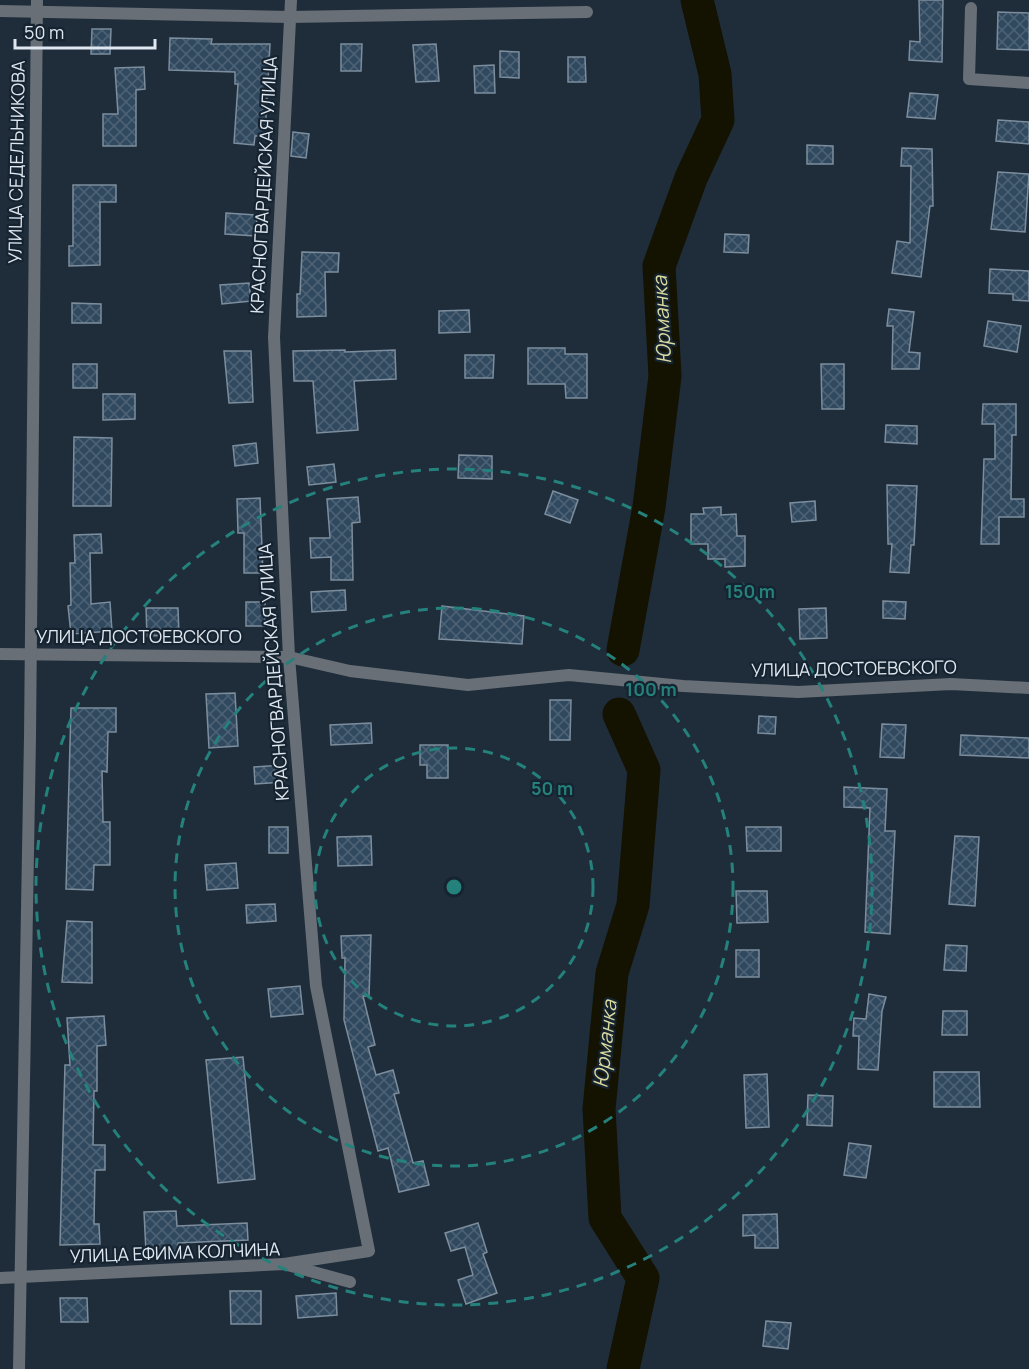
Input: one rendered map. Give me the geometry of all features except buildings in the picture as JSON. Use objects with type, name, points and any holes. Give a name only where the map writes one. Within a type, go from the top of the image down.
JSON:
[{"type":"street","name":"КРАСНОГВАРДЕЙСКАЯ УЛИЦА","points":[[284,1264],[369,1251],[316,986],[289,657],[274,337],[291,0]]},
{"type":"street","points":[[0,10],[37,6],[290,17],[586,12]]},
{"type":"street","name":"УЛИЦА СЕДЕЛЬНИКОВА","points":[[20,1369],[31,655],[37,6]]},
{"type":"street","points":[[971,8],[969,79],[1029,82]]},
{"type":"street","name":"УЛИЦА ДОСТОЕВСКОГО","points":[[0,654],[289,657],[350,671],[468,685],[569,675],[683,686],[798,692],[951,684],[1029,688]]},
{"type":"street","name":"УЛИЦА ЕФИМА КОЛЧИНА","points":[[0,1278],[284,1264],[350,1282]]},
{"type":"waterway","name":"Юрманка","points":[[623,650],[649,507],[665,376],[659,266],[691,178],[718,120],[715,74],[697,0]]},
{"type":"waterway","name":"Юрманка","points":[[619,714],[644,770],[633,905],[612,973],[599,1109],[605,1218],[643,1278],[623,1369]]}]
